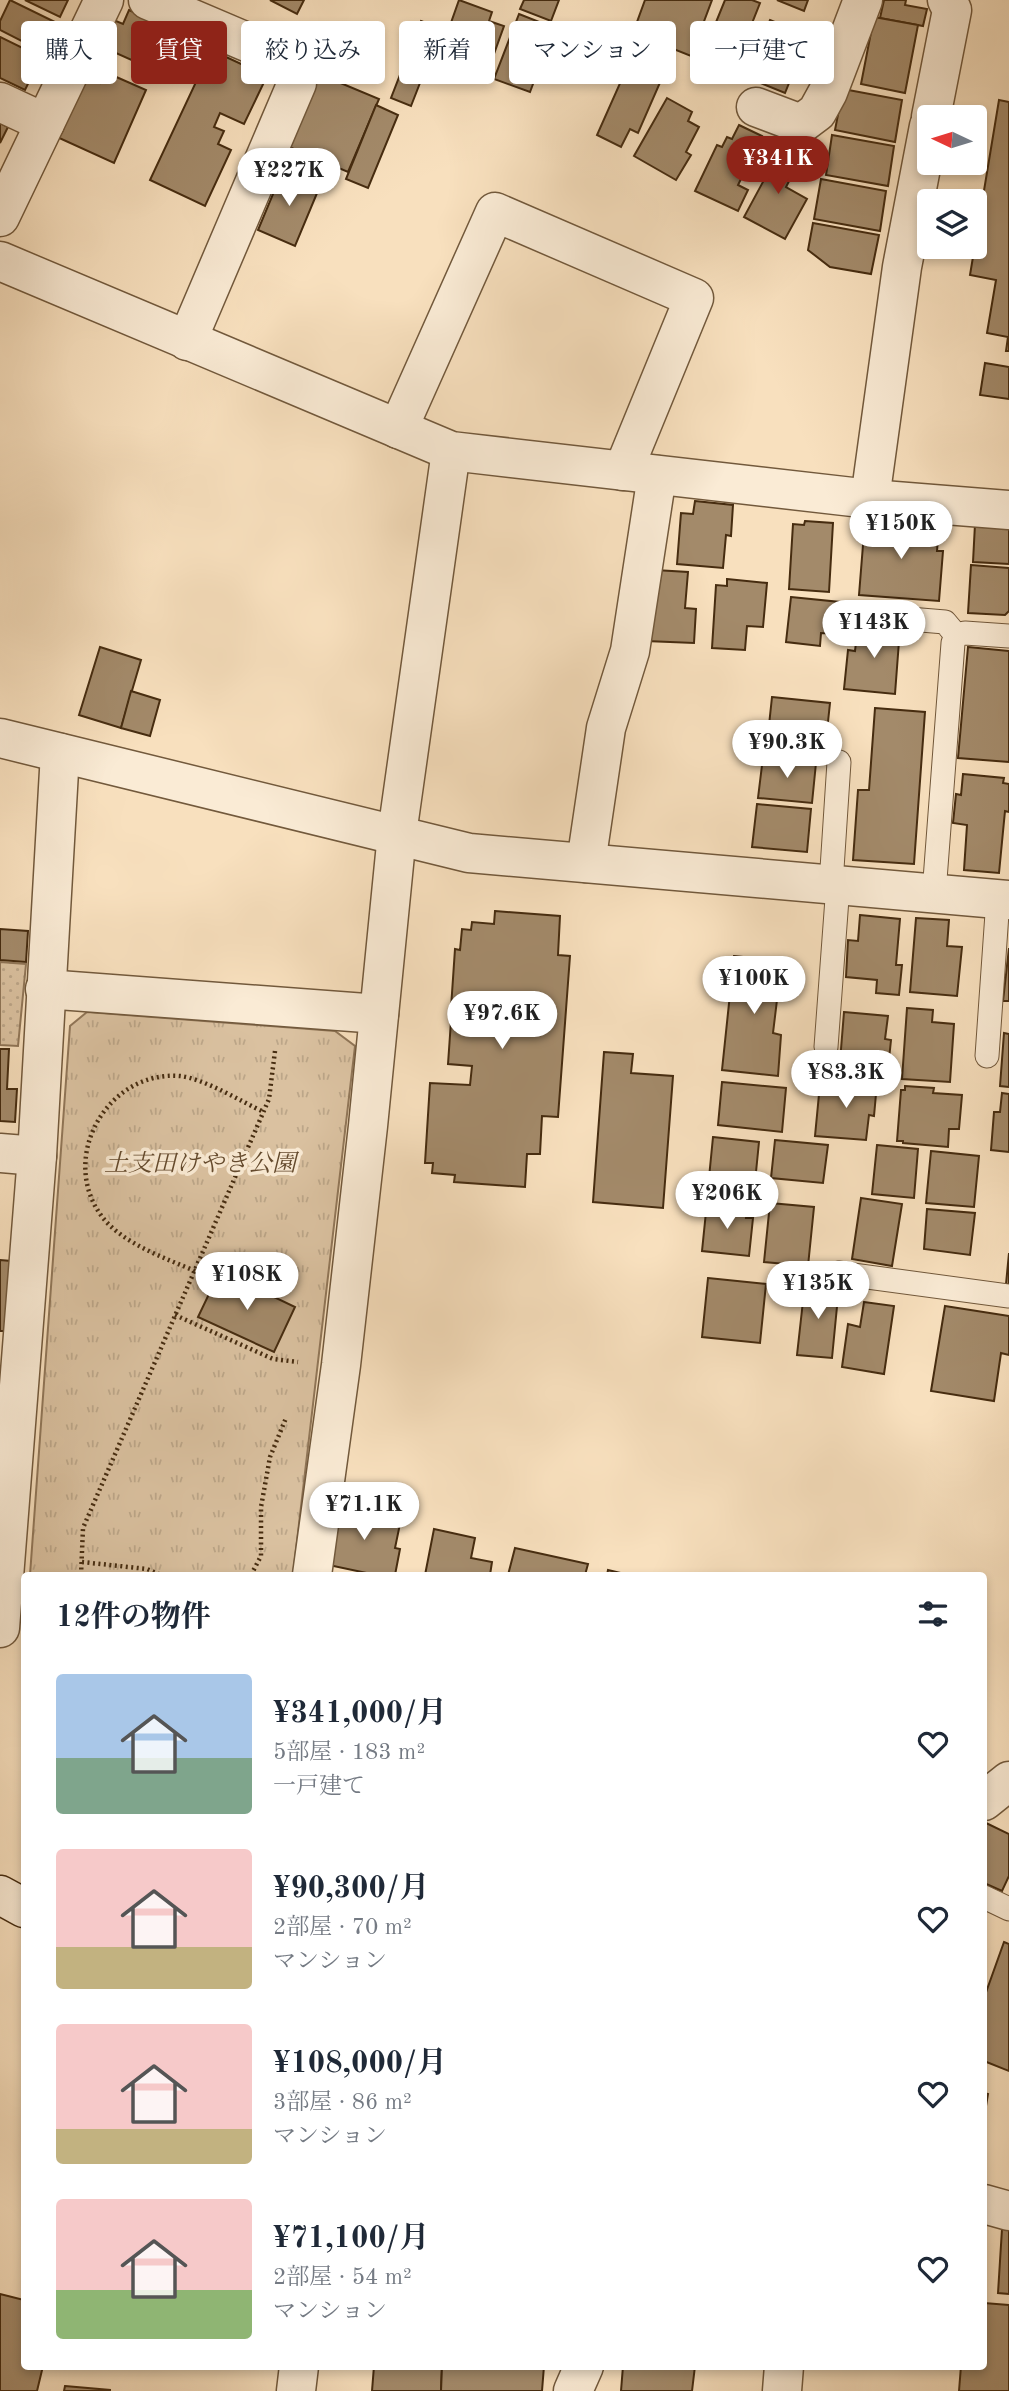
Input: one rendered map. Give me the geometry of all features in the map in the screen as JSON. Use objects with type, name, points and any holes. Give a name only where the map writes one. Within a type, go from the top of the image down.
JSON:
[{"type":"street","points":[[0,217],[104,0]]},
{"type":"street","points":[[148,0],[289,60],[298,69],[297,83],[187,341]]},
{"type":"street","points":[[756,107],[801,124],[817,112],[828,92],[863,0]]},
{"type":"street","points":[[933,105],[952,10],[947,0]]},
{"type":"street","points":[[0,102],[45,123]]},
{"type":"street","points":[[870,499],[902,267],[920,175]]},
{"type":"street","points":[[398,429],[495,212],[694,298],[640,473],[630,651],[606,728],[586,863]]},
{"type":"street","points":[[0,261],[451,451],[870,499],[1009,510]]},
{"type":"street","points":[[312,1572],[341,1365],[397,834],[451,451]]},
{"type":"street","points":[[0,738],[470,853],[1004,899]]},
{"type":"street","points":[[9,1626],[10,1371],[18,1154],[45,989],[60,752]]},
{"type":"street","points":[[45,989],[379,1014]]},
{"type":"street","points":[[987,1799],[1009,1781]]},
{"type":"street","points":[[0,1895],[21,1906]]},
{"type":"street","points":[[987,2205],[1009,2211]]},
{"type":"street","points":[[296,2391],[299,2370]]},
{"type":"street","points":[[573,2391],[582,2370]]},
{"type":"street","points":[[782,2391],[784,2370]]},
{"type":"lane","points":[[861,615],[945,622],[956,635]]},
{"type":"lane","points":[[956,635],[965,633],[1009,636]]},
{"type":"lane","points":[[934,893],[953,643],[956,635]]},
{"type":"lane","points":[[826,1047],[839,762]]},
{"type":"lane","points":[[987,1056],[1004,899]]},
{"type":"lane","points":[[838,1273],[1009,1296]]},
{"type":"lane","points":[[987,1898],[1009,1909]]},
{"type":"path","points":[[81,1572],[83,1528],[269,1099],[281,1006]]},
{"type":"path","points":[[195,1271],[117,1232],[102,1217],[85,1175],[85,1150],[95,1126],[110,1104],[128,1089],[156,1076],[183,1076],[264,1112]]},
{"type":"path","points":[[175,1315],[272,1359],[341,1365]]},
{"type":"path","points":[[294,1375],[296,1351]]},
{"type":"path","points":[[253,1572],[261,1556],[261,1507],[271,1457],[287,1414]]},
{"type":"path","points":[[82,1562],[154,1572]]},
{"type":"green space","points":[[0,962],[26,964],[18,1046],[0,1045]]},
{"type":"green space","name":"土支田けやき公園","points":[[87,1012],[335,1031],[355,1046],[293,1572],[30,1572],[70,1026]]},
{"type":"building","points":[[10,0],[53,21],[21,21],[21,41],[0,30],[0,21]]},
{"type":"building","points":[[25,0],[68,0],[60,17]]},
{"type":"building","points":[[270,0],[304,0],[297,14]]},
{"type":"building","points":[[459,0],[492,12],[489,21],[452,21]]},
{"type":"building","points":[[524,0],[559,0],[551,21],[520,9]]},
{"type":"building","points":[[645,0],[712,0],[704,21],[690,21],[690,56],[676,50],[676,21],[637,21]]},
{"type":"building","points":[[725,0],[752,0],[760,3],[753,21],[716,21]]},
{"type":"building","points":[[777,0],[808,0],[804,11]]},
{"type":"building","points":[[884,0],[906,0],[905,5],[927,9],[923,26],[880,18]]},
{"type":"building","points":[[129,10],[154,21],[131,21],[131,60],[117,54],[117,21],[123,24]]},
{"type":"building","points":[[519,14],[537,21],[516,21]]},
{"type":"building","points":[[874,17],[918,25],[905,93],[861,84]]},
{"type":"building","points":[[495,23],[504,26],[495,51]]},
{"type":"building","points":[[0,37],[21,47],[21,84],[28,84],[25,90],[0,78]]},
{"type":"building","points":[[509,40],[509,84],[533,84],[530,92],[495,79]]},
{"type":"building","points":[[227,57],[241,64],[241,84],[263,84],[244,124],[220,113],[214,127],[224,131],[218,144],[231,150],[205,206],[150,180],[195,84],[227,84]]},
{"type":"building","points":[[117,77],[146,90],[114,163],[57,137],[82,84],[117,84]]},
{"type":"building","points":[[399,77],[399,84],[420,84],[411,106],[391,98]]},
{"type":"building","points":[[315,84],[343,84],[379,99],[348,172],[289,147]]},
{"type":"building","points":[[620,84],[659,84],[638,133],[630,129],[621,147],[597,135]]},
{"type":"building","points":[[763,84],[789,84],[785,93]]},
{"type":"building","points":[[843,89],[902,100],[895,142],[835,130]]},
{"type":"building","points":[[667,98],[692,112],[688,121],[699,127],[686,152],[691,155],[676,180],[634,156]]},
{"type":"building","points":[[999,100],[1009,102],[1009,351],[1006,351],[1008,337],[987,333],[996,280],[970,275],[973,259],[987,259],[987,189],[984,189]]},
{"type":"building","points":[[376,105],[398,115],[368,188],[346,179]]},
{"type":"building","points":[[0,123],[8,127],[0,143]]},
{"type":"building","points":[[739,125],[762,136],[738,185],[748,190],[738,211],[695,191],[717,145],[722,147],[727,137],[732,139]]},
{"type":"building","points":[[832,135],[894,146],[888,186],[826,175]]},
{"type":"building","points":[[784,143],[797,150],[794,157],[800,160],[786,187],[807,199],[785,239],[744,217]]},
{"type":"building","points":[[283,170],[320,186],[295,246],[258,230]]},
{"type":"building","points":[[821,179],[886,191],[880,231],[814,219]]},
{"type":"building","points":[[813,223],[879,235],[871,274],[830,267],[808,250]]},
{"type":"building","points":[[985,363],[1009,367],[1009,399],[980,395]]},
{"type":"building","points":[[695,501],[733,505],[731,536],[726,535],[723,568],[677,564],[681,513],[693,514]]},
{"type":"building","points":[[865,520],[939,526],[937,551],[943,551],[939,601],[859,595]]},
{"type":"building","points":[[805,521],[833,523],[829,592],[789,589],[793,524],[804,525]]},
{"type":"building","points":[[975,524],[1009,527],[1009,564],[973,562]]},
{"type":"building","points":[[971,565],[1009,568],[1009,611],[1005,615],[968,613]]},
{"type":"building","points":[[655,570],[688,572],[685,608],[696,609],[694,643],[646,641]]},
{"type":"building","points":[[727,579],[767,583],[763,627],[747,626],[745,650],[712,648],[716,585],[727,586]]},
{"type":"building","points":[[791,597],[840,602],[836,634],[821,633],[820,646],[786,642]]},
{"type":"building","points":[[858,625],[900,628],[895,694],[844,689],[848,650],[855,651]]},
{"type":"building","points":[[100,647],[141,660],[121,728],[79,715]]},
{"type":"building","points":[[968,647],[1009,651],[1009,762],[958,758]]},
{"type":"building","points":[[131,691],[160,700],[150,736],[121,728]]},
{"type":"building","points":[[772,697],[830,703],[825,750],[767,744]]},
{"type":"building","points":[[875,708],[925,712],[914,864],[853,860],[858,790],[869,790]]},
{"type":"building","points":[[763,757],[816,763],[812,803],[758,798]]},
{"type":"building","points":[[963,774],[1004,778],[1003,783],[1009,784],[1009,812],[1005,811],[999,873],[964,870],[967,825],[953,823],[956,794],[961,795]]},
{"type":"building","points":[[757,804],[811,809],[807,852],[752,847]]},
{"type":"building","points":[[495,911],[560,916],[558,955],[570,956],[558,1117],[542,1116],[540,1154],[527,1154],[525,1187],[454,1182],[455,1175],[432,1173],[433,1163],[425,1163],[430,1083],[470,1085],[472,1066],[448,1064],[451,1021],[477,1023],[478,1010],[451,1008],[455,949],[460,950],[462,929],[471,930],[472,922],[494,924]]},
{"type":"building","points":[[860,915],[900,919],[896,965],[902,965],[899,995],[876,993],[877,980],[846,977],[848,940],[858,941]]},
{"type":"building","points":[[916,918],[949,920],[947,946],[962,947],[957,996],[910,992]]},
{"type":"building","points":[[0,929],[28,931],[26,962],[0,960]]},
{"type":"building","points":[[1009,948],[1009,1001],[1003,1001]]},
{"type":"building","points":[[734,956],[788,962],[785,1000],[777,1000],[773,1033],[781,1035],[778,1076],[722,1070]]},
{"type":"building","points":[[907,1008],[933,1010],[932,1022],[954,1024],[950,1082],[902,1079]]},
{"type":"building","points":[[844,1012],[888,1016],[885,1039],[891,1040],[887,1078],[839,1074]]},
{"type":"building","points":[[1004,1033],[1009,1034],[1009,1087],[1000,1086]]},
{"type":"building","points":[[0,1049],[9,1049],[7,1089],[17,1089],[15,1122],[0,1121]]},
{"type":"building","points":[[604,1052],[633,1054],[631,1073],[673,1076],[663,1208],[593,1202]]},
{"type":"building","points":[[835,1080],[877,1083],[874,1116],[869,1115],[866,1140],[815,1136],[820,1084],[835,1086]]},
{"type":"building","points":[[722,1082],[786,1088],[782,1132],[718,1125]]},
{"type":"building","points":[[905,1086],[934,1088],[933,1093],[962,1095],[959,1129],[949,1129],[948,1147],[897,1141],[901,1090],[905,1090]]},
{"type":"building","points":[[1002,1093],[1009,1094],[1009,1152],[991,1150],[994,1112],[1000,1112]]},
{"type":"building","points":[[713,1137],[759,1142],[754,1192],[708,1188]]},
{"type":"building","points":[[775,1140],[828,1145],[823,1183],[771,1178]]},
{"type":"building","points":[[877,1145],[918,1149],[914,1198],[872,1194]]},
{"type":"building","points":[[931,1151],[979,1156],[974,1207],[926,1203]]},
{"type":"building","points":[[861,1198],[902,1204],[892,1266],[852,1259]]},
{"type":"building","points":[[707,1202],[728,1204],[728,1210],[747,1212],[746,1218],[753,1218],[749,1256],[702,1251]]},
{"type":"building","points":[[770,1203],[814,1207],[808,1266],[764,1262]]},
{"type":"building","points":[[927,1209],[975,1213],[970,1255],[924,1249]]},
{"type":"building","points":[[1009,1253],[1009,1285],[1006,1284]]},
{"type":"building","points":[[0,1260],[11,1261],[6,1331],[0,1331]]},
{"type":"building","points":[[220,1271],[295,1307],[274,1352],[198,1317]]},
{"type":"building","points":[[708,1278],[766,1284],[760,1343],[702,1337]]},
{"type":"building","points":[[805,1283],[839,1286],[832,1358],[797,1355]]},
{"type":"building","points":[[864,1302],[894,1306],[884,1374],[842,1367],[848,1324],[860,1327]]},
{"type":"building","points":[[945,1306],[1009,1316],[1009,1355],[1001,1353],[994,1401],[931,1391]]},
{"type":"building","points":[[336,1506],[401,1519],[395,1548],[400,1549],[396,1572],[362,1572],[324,1564]]},
{"type":"building","points":[[434,1529],[475,1538],[471,1558],[492,1562],[490,1572],[426,1572]]},
{"type":"building","points":[[515,1548],[588,1564],[586,1572],[509,1572]]},
{"type":"building","points":[[987,1823],[1009,1834],[1009,1876],[1002,1891],[987,1884]]},
{"type":"building","points":[[1004,1942],[1009,1944],[1009,2071],[987,2062],[987,1990]]},
{"type":"building","points":[[1002,2229],[1009,2229],[1009,2294],[998,2293]]},
{"type":"building","points":[[0,2294],[21,2299],[21,2370],[42,2370],[37,2391],[0,2391]]},
{"type":"building","points":[[987,2303],[1009,2305],[1009,2391],[959,2391],[961,2370],[987,2370]]},
{"type":"building","points":[[374,2370],[442,2370],[441,2391],[372,2391]]},
{"type":"building","points":[[442,2370],[544,2370],[542,2391],[441,2391]]},
{"type":"building","points":[[623,2370],[695,2370],[692,2391],[621,2391]]},
{"type":"building","points":[[65,2386],[110,2390],[110,2391],[64,2391]]}]
